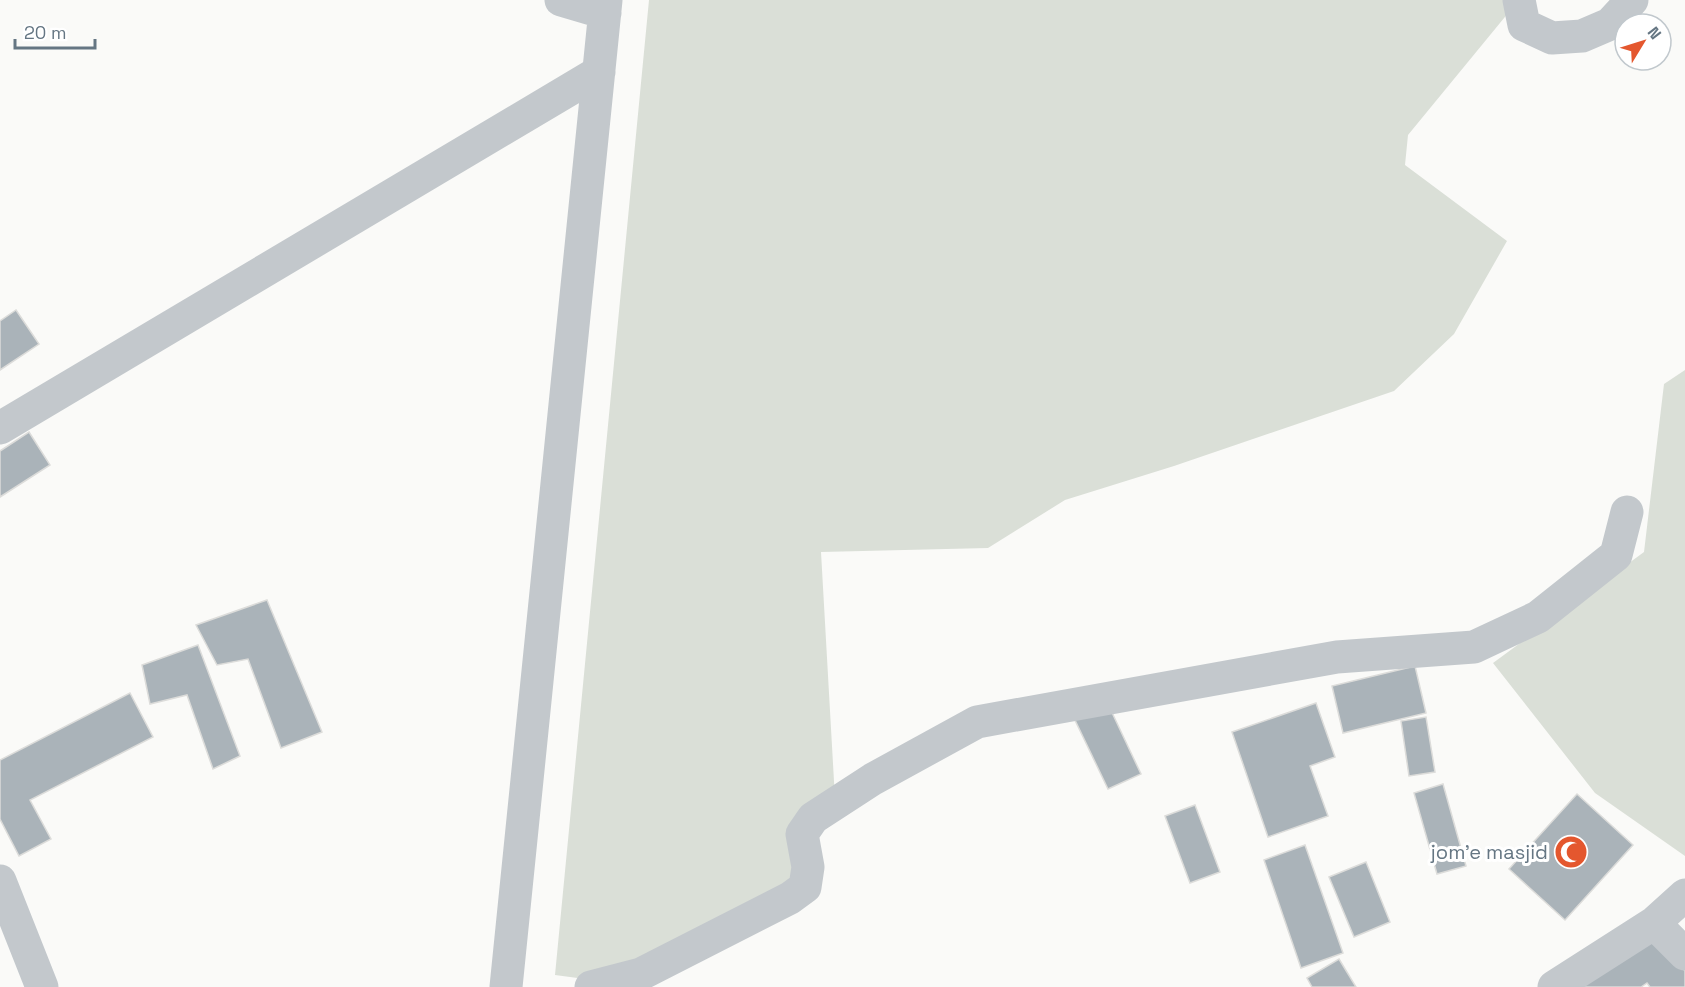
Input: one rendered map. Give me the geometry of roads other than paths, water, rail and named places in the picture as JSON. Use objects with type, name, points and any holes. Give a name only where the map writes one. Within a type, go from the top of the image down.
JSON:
[{"type":"street","points":[[506,987],[605,6],[561,0]]},
{"type":"street","points":[[1520,0],[1524,25],[1552,38],[1582,36],[1610,24],[1632,0]]},
{"type":"street","points":[[0,428],[599,72]]},
{"type":"street","points":[[591,987],[641,974],[790,898],[805,887],[808,867],[802,834],[813,818],[873,779],[977,722],[1337,657],[1474,647],[1538,617],[1616,555],[1627,512]]},
{"type":"street","points":[[0,881],[42,987]]},
{"type":"street","points":[[1554,987],[1654,923],[1685,895]]},
{"type":"street","points":[[1654,923],[1685,954]]},
{"type":"place","name":"jom'e masjid","points":[[1571,852]]}]
